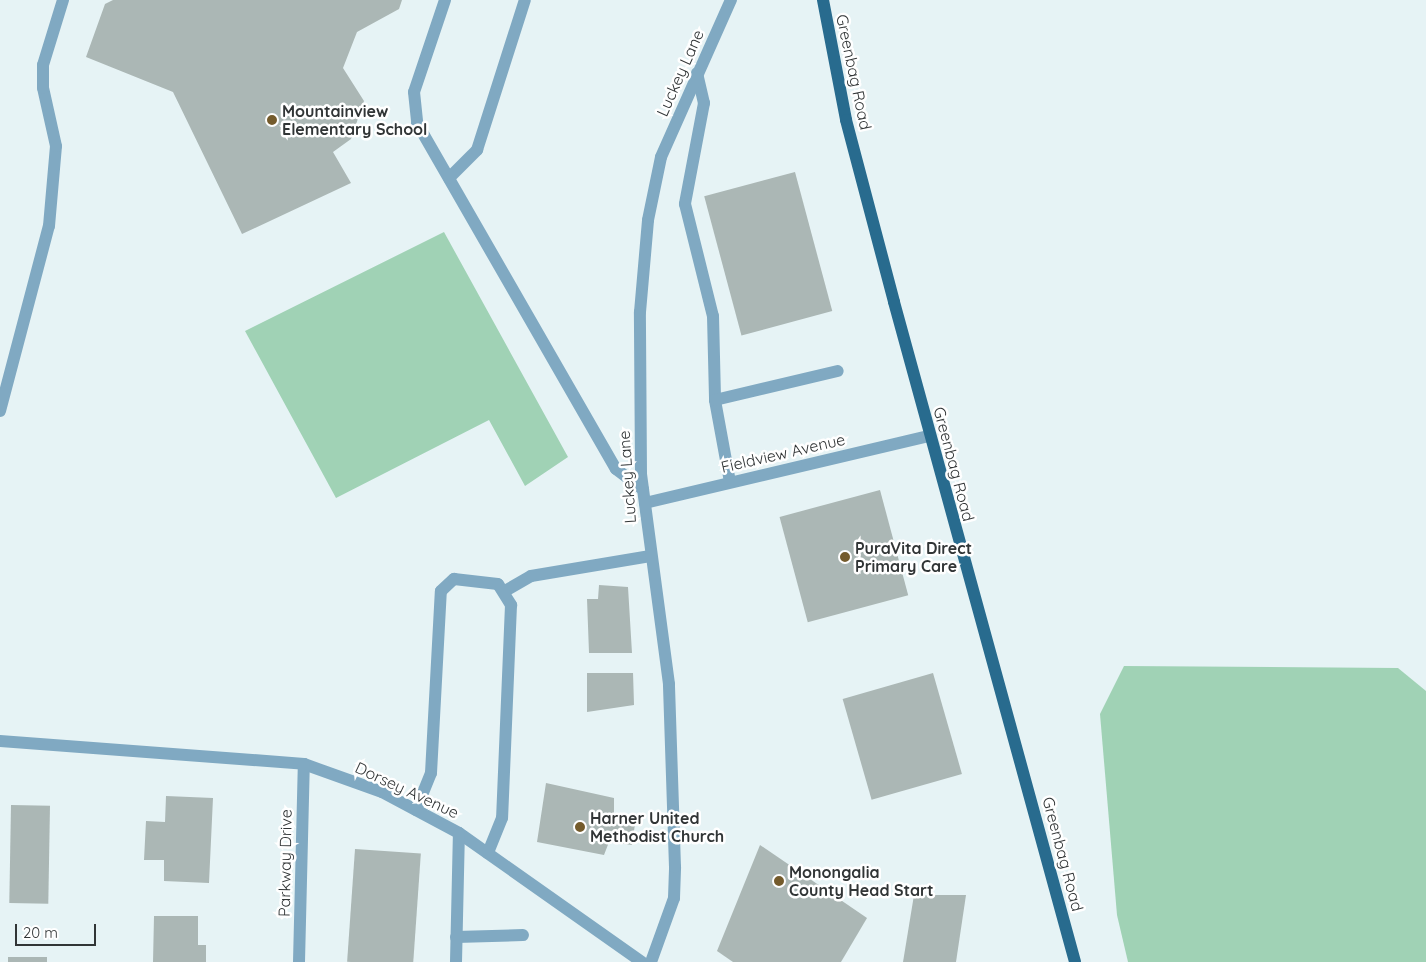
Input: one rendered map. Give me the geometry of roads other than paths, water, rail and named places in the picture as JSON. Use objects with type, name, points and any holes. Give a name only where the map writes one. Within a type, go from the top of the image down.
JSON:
[{"type":"main road","name":"Greenbag Road","points":[[823,0],[846,120],[929,436],[1075,962]]},
{"type":"street","points":[[0,411],[49,226],[56,146],[43,88],[43,65],[63,0]]},
{"type":"street","points":[[445,0],[412,101],[417,123],[616,469],[643,488]]},
{"type":"street","points":[[449,178],[476,150],[525,0]]},
{"type":"street","name":"Luckey Lane","points":[[651,962],[672,906],[675,867],[668,684],[650,556],[643,488],[640,312],[648,220],[661,157],[731,0]]},
{"type":"street","points":[[697,73],[704,103],[685,204],[712,316],[715,400],[730,482]]},
{"type":"street","points":[[715,400],[838,371]]},
{"type":"street","name":"Fieldview Avenue","points":[[644,503],[929,436]]},
{"type":"street","points":[[506,591],[531,576],[650,556]]},
{"type":"street","points":[[416,810],[431,773],[441,591],[454,579],[498,584],[506,591],[512,605],[502,818],[488,853]]},
{"type":"street","name":"Dorsey Avenue","points":[[0,741],[304,764],[416,810],[459,833],[642,962]]},
{"type":"street","name":"Parkway Drive","points":[[299,962],[304,764]]},
{"type":"street","points":[[456,962],[459,833]]},
{"type":"street","points":[[456,937],[523,935]]},
{"type":"place","name":"Mountainview Elementary School","points":[[272,120]]},
{"type":"place","name":"PuraVita Direct Primary Care","points":[[845,557]]},
{"type":"place","name":"Harner United Methodist Church","points":[[580,827]]},
{"type":"place","name":"Monongalia County Head Start","points":[[779,881]]}]
